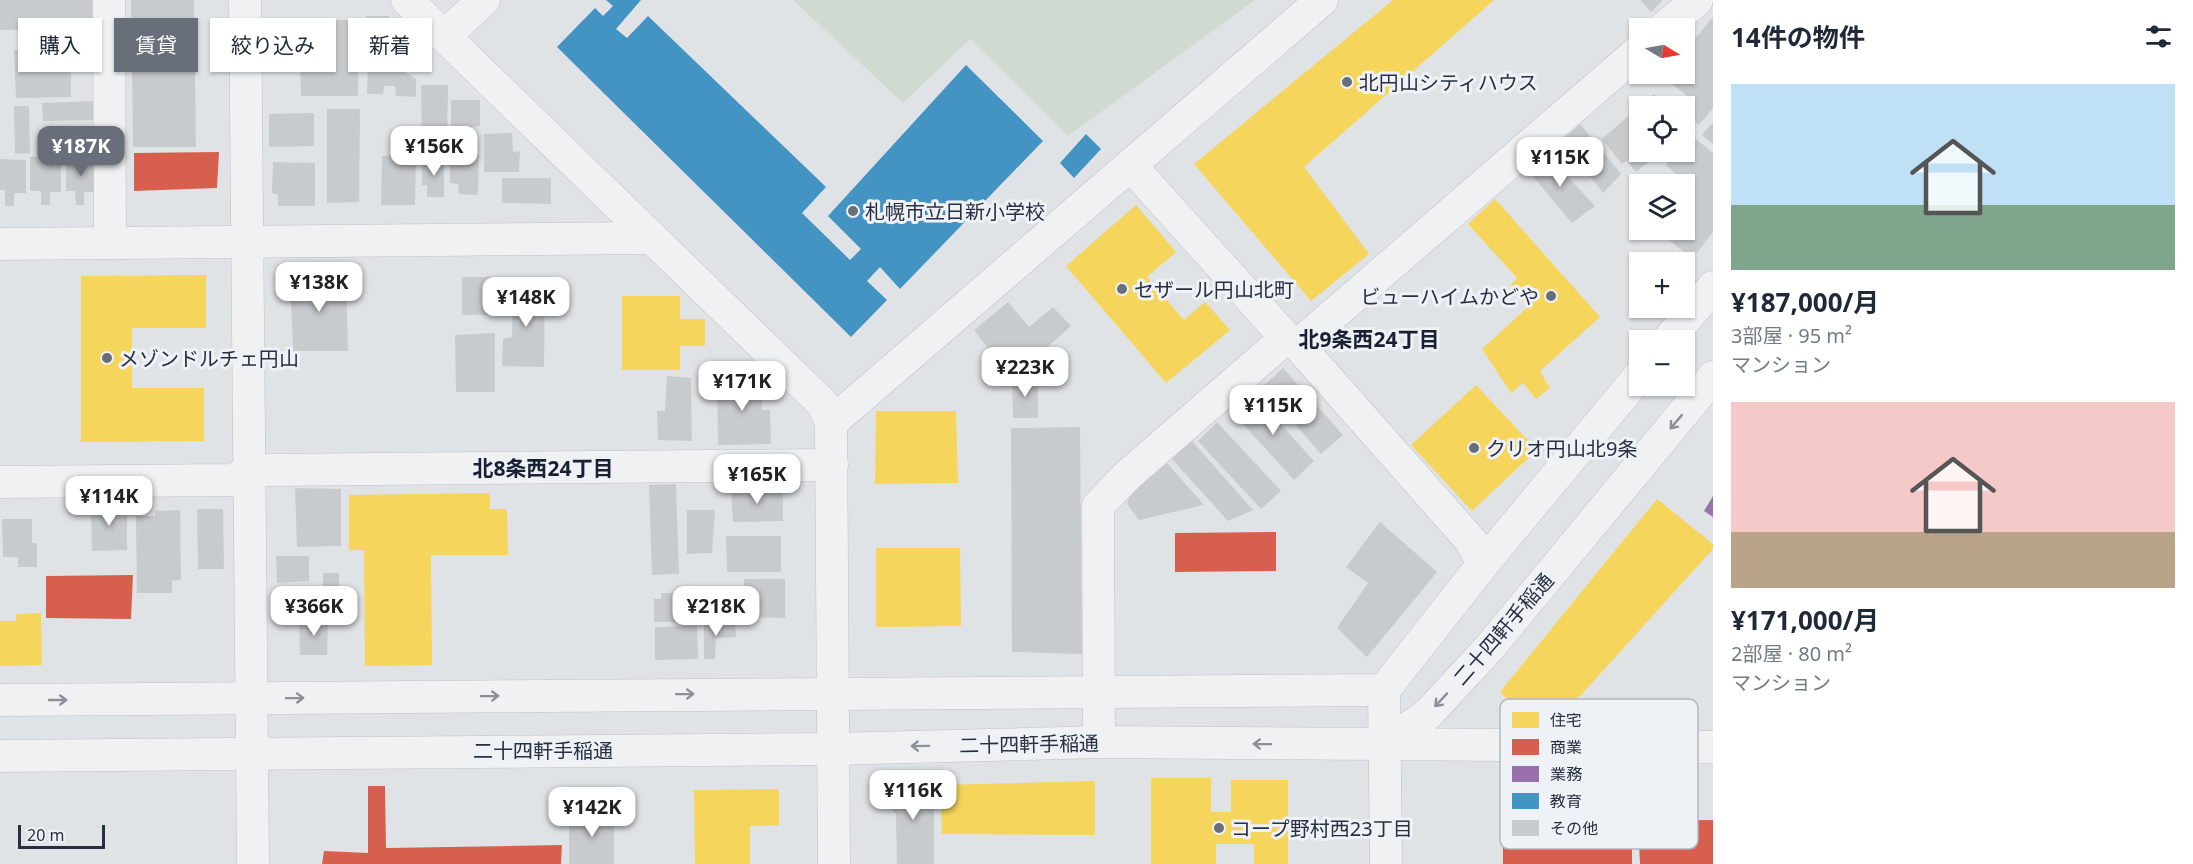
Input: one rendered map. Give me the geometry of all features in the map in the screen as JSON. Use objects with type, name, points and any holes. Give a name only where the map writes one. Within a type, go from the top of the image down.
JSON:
[{"type":"street","points":[[109,0],[110,243]]},
{"type":"street","points":[[245,0],[253,864]]},
{"type":"street","points":[[407,0],[823,404],[831,423],[834,864]]},
{"type":"street","points":[[444,36],[484,0]]},
{"type":"street","points":[[831,423],[1322,0]]},
{"type":"street","points":[[1676,18],[1697,0]]},
{"type":"street","points":[[1099,742],[1098,506],[1129,474],[1292,342],[1629,59]]},
{"type":"street","points":[[1131,166],[1470,541],[1483,564]]},
{"type":"street","points":[[0,244],[652,238]]},
{"type":"street","points":[[1676,330],[1713,287]]},
{"type":"street","name":"二十四軒手稲通","points":[[0,756],[834,748],[1099,742],[1385,744],[1428,714],[1490,647],[1713,377]]},
{"type":"street","points":[[1386,864],[1384,690],[1483,564],[1629,388]]},
{"type":"street","points":[[0,482],[232,480],[249,472],[268,470],[832,465]]},
{"type":"street","points":[[0,700],[833,692],[1384,690]]},
{"type":"street","points":[[1385,744],[1500,745]]},
{"type":"street","points":[[1698,747],[1713,747]]},
{"type":"shaded area","points":[[793,0],[1255,0],[1068,136],[970,39],[903,103]]},
{"type":"building: 住宅","name":"北円山シティハウス","points":[[1393,0],[1494,0],[1304,167],[1369,254],[1311,301],[1194,164]]},
{"type":"building: 住宅","name":"ビューハイムかどや","points":[[1495,199],[1600,317],[1540,371],[1550,388],[1536,399],[1523,383],[1511,393],[1482,349],[1528,307],[1511,285],[1517,278],[1468,224]]},
{"type":"building: 住宅","name":"セザール円山北町","points":[[1136,205],[1176,252],[1147,277],[1184,320],[1205,302],[1230,330],[1166,383],[1066,266]]},
{"type":"building: 住宅","name":"メゾンドルチェ円山","points":[[206,275],[206,328],[132,328],[132,388],[204,388],[204,441],[81,442],[81,276]]},
{"type":"building: 住宅","points":[[622,296],[680,296],[680,319],[705,319],[705,346],[680,346],[680,370],[622,370]]},
{"type":"building: 住宅","name":"クリオ円山北9条","points":[[1476,385],[1537,450],[1472,511],[1411,445]]},
{"type":"building: 住宅","points":[[876,411],[956,411],[958,483],[875,484]]},
{"type":"building: 住宅","points":[[490,493],[490,509],[507,509],[508,555],[431,555],[432,665],[365,666],[364,550],[349,550],[349,495]]},
{"type":"building: 住宅","points":[[1657,499],[1713,544],[1713,549],[1577,699],[1507,699],[1500,692]]},
{"type":"building: 住宅","points":[[876,548],[960,548],[961,626],[876,627]]},
{"type":"building: 住宅","points":[[41,613],[42,665],[0,666],[0,621],[16,621],[16,614]]},
{"type":"building: 住宅","name":"コープ野村西23丁目","points":[[1151,778],[1211,778],[1211,812],[1231,812],[1231,780],[1288,780],[1288,864],[1254,864],[1254,844],[1216,844],[1216,864],[1151,864]]},
{"type":"building: 住宅","points":[[1095,781],[1095,835],[942,834],[941,785]]},
{"type":"building: 住宅","points":[[779,789],[779,825],[750,826],[750,864],[695,864],[694,790]]},
{"type":"building: 商業","points":[[219,152],[217,188],[134,191],[134,153]]},
{"type":"building: 商業","points":[[1276,532],[1276,571],[1175,572],[1175,533]]},
{"type":"building: 商業","points":[[133,575],[131,619],[46,618],[46,576]]},
{"type":"building: 商業","points":[[368,786],[385,786],[386,848],[562,845],[561,864],[322,864],[324,851],[368,853]]},
{"type":"building: 商業","points":[[1698,820],[1713,820],[1713,864],[1640,864],[1639,849],[1698,849]]},
{"type":"building: 商業","points":[[1503,849],[1632,849],[1632,864],[1503,864]]},
{"type":"building: 業務","points":[[1713,496],[1713,517],[1704,511]]},
{"type":"building: 教育","points":[[606,0],[641,0],[616,29],[627,38],[648,16],[826,187],[802,213],[850,260],[861,249],[828,216],[966,65],[1043,141],[900,289],[880,267],[867,281],[887,300],[851,337],[557,47],[595,8],[603,16],[613,6]]},
{"type":"building: 教育","points":[[1086,134],[1101,149],[1074,178],[1060,163]]},
{"type":"building: その他","points":[[0,0],[92,0],[92,18],[18,18],[18,30],[0,30]]},
{"type":"building: その他","points":[[131,0],[194,0],[194,18],[131,18]]},
{"type":"building: その他","points":[[1640,0],[1663,0],[1651,12]]},
{"type":"building: その他","points":[[366,16],[389,16],[389,18],[366,18]]},
{"type":"building: その他","points":[[1713,17],[1713,108],[1699,125],[1695,122],[1695,96],[1687,96],[1673,84],[1695,84],[1695,39]]},
{"type":"building: その他","points":[[336,20],[348,20],[348,72],[358,72],[358,96],[301,96],[300,72],[336,72]]},
{"type":"building: その他","points":[[14,50],[18,50],[18,72],[71,72],[71,97],[16,98]]},
{"type":"building: その他","points":[[132,72],[195,72],[196,147],[133,147]]},
{"type":"building: その他","points":[[368,72],[405,72],[416,79],[416,97],[396,96],[395,86],[384,86],[383,94],[367,94]]},
{"type":"building: その他","points":[[421,85],[448,85],[447,140],[422,139]]},
{"type":"building: その他","points":[[451,100],[480,100],[480,126],[472,127],[473,142],[451,142]]},
{"type":"building: その他","points":[[97,101],[96,120],[43,121],[42,103]]},
{"type":"building: その他","points":[[14,106],[29,106],[30,153],[15,154]]},
{"type":"building: その他","points":[[327,109],[360,109],[359,202],[327,203]]},
{"type":"building: その他","points":[[314,113],[314,146],[269,147],[269,114]]},
{"type":"building: その他","points":[[1629,116],[1629,162],[1648,162],[1636,172],[1627,161],[1622,164],[1602,139]]},
{"type":"building: その他","points":[[1713,122],[1713,144],[1702,135]]},
{"type":"building: その他","points":[[1580,124],[1621,174],[1603,193],[1562,140]]},
{"type":"building: その他","points":[[512,133],[513,152],[520,151],[519,172],[484,172],[484,134]]},
{"type":"building: その他","points":[[1695,138],[1713,153],[1713,232],[1695,255],[1695,252],[1684,252],[1669,240],[1695,240],[1695,174],[1675,174],[1666,165],[1668,162],[1695,162]]},
{"type":"building: その他","points":[[1545,153],[1595,206],[1572,223],[1527,169]]},
{"type":"building: その他","points":[[450,154],[479,154],[478,195],[459,194],[458,184],[450,183]]},
{"type":"building: その他","points":[[416,155],[415,205],[381,205],[382,156]]},
{"type":"building: その他","points":[[30,157],[61,157],[61,192],[50,192],[50,205],[41,205],[41,191],[30,191]]},
{"type":"building: その他","points":[[66,158],[96,158],[97,192],[84,192],[84,205],[76,205],[75,191],[66,191]]},
{"type":"building: その他","points":[[0,159],[26,160],[26,193],[14,193],[14,206],[5,206],[5,190],[0,190]]},
{"type":"building: その他","points":[[422,159],[444,159],[444,197],[427,197],[427,185],[422,185]]},
{"type":"building: その他","points":[[273,162],[315,163],[315,206],[278,206],[278,195],[272,193]]},
{"type":"building: その他","points":[[502,178],[551,178],[551,204],[502,203]]},
{"type":"building: その他","points":[[346,275],[348,351],[293,351],[290,276]]},
{"type":"building: その他","points":[[462,277],[496,277],[497,315],[462,315]]},
{"type":"building: その他","points":[[513,285],[545,285],[544,367],[502,366],[503,339],[512,337]]},
{"type":"building: その他","points":[[1008,302],[1029,327],[1053,307],[1071,326],[1012,379],[974,330]]},
{"type":"building: その他","points":[[495,333],[495,392],[456,392],[455,335]]},
{"type":"building: その他","points":[[1283,368],[1343,435],[1321,454],[1262,387]]},
{"type":"building: その他","points":[[717,375],[750,375],[751,386],[766,386],[770,393],[762,397],[762,410],[770,410],[771,444],[718,445]]},
{"type":"building: その他","points":[[667,376],[691,378],[692,441],[658,440],[657,411],[665,411]]},
{"type":"building: その他","points":[[1038,377],[1038,418],[1013,418],[1012,379]]},
{"type":"building: その他","points":[[1253,393],[1314,461],[1294,480],[1232,412]]},
{"type":"building: その他","points":[[1217,422],[1281,491],[1261,509],[1198,441]]},
{"type":"building: その他","points":[[1080,427],[1082,654],[1012,652],[1011,428]]},
{"type":"building: その他","points":[[1192,441],[1253,510],[1228,521],[1172,459]]},
{"type":"building: その他","points":[[1167,463],[1204,505],[1139,520],[1127,504],[1130,495]]},
{"type":"building: その他","points":[[676,484],[679,574],[652,575],[649,485]]},
{"type":"building: その他","points":[[295,488],[341,489],[341,546],[297,547]]},
{"type":"building: その他","points":[[783,488],[783,521],[733,522],[731,489]]},
{"type":"building: その他","points":[[91,503],[127,503],[127,550],[92,551]]},
{"type":"building: その他","points":[[197,509],[223,509],[224,569],[198,569]]},
{"type":"building: その他","points":[[180,510],[181,580],[172,581],[172,593],[137,593],[136,516],[155,516],[155,511]]},
{"type":"building: その他","points":[[687,510],[715,510],[712,553],[687,554]]},
{"type":"building: その他","points":[[2,519],[32,519],[32,543],[37,543],[37,567],[18,567],[18,557],[3,557]]},
{"type":"building: その他","points":[[1380,522],[1437,572],[1367,657],[1337,628],[1368,583],[1346,567]]},
{"type":"building: その他","points":[[726,536],[781,536],[781,572],[727,572]]},
{"type":"building: その他","points":[[276,556],[309,556],[309,581],[277,583]]},
{"type":"building: その他","points":[[323,573],[339,573],[339,612],[323,612]]},
{"type":"building: その他","points":[[744,579],[785,579],[785,618],[744,617]]},
{"type":"building: その他","points":[[661,593],[694,593],[694,622],[654,622],[654,599],[661,599]]},
{"type":"building: その他","points":[[328,618],[327,655],[300,655],[299,619]]},
{"type":"building: その他","points":[[735,624],[736,637],[716,638],[715,659],[704,659],[704,625]]},
{"type":"building: その他","points":[[697,626],[698,659],[655,660],[655,627]]},
{"type":"building: その他","points":[[894,781],[922,781],[934,791],[934,864],[897,864],[896,814],[880,799]]},
{"type":"building: その他","points":[[614,812],[614,864],[569,864],[569,813]]},
{"type":"place","name":"北円山シティハウス","points":[[1347,82]]},
{"type":"place","name":"札幌市立日新小学校","points":[[853,211]]},
{"type":"place","name":"セザール円山北町","points":[[1122,289]]},
{"type":"place","name":"ビューハイムかどや","points":[[1551,296]]},
{"type":"place","name":"メゾンドルチェ円山","points":[[107,358]]},
{"type":"place","name":"クリオ円山北9条","points":[[1474,448]]},
{"type":"place","name":"コープ野村西23丁目","points":[[1219,828]]},
{"type":"district","name":"北9条西24丁目","points":[[1369,339]]},
{"type":"district","name":"北8条西24丁目","points":[[543,468]]}]
